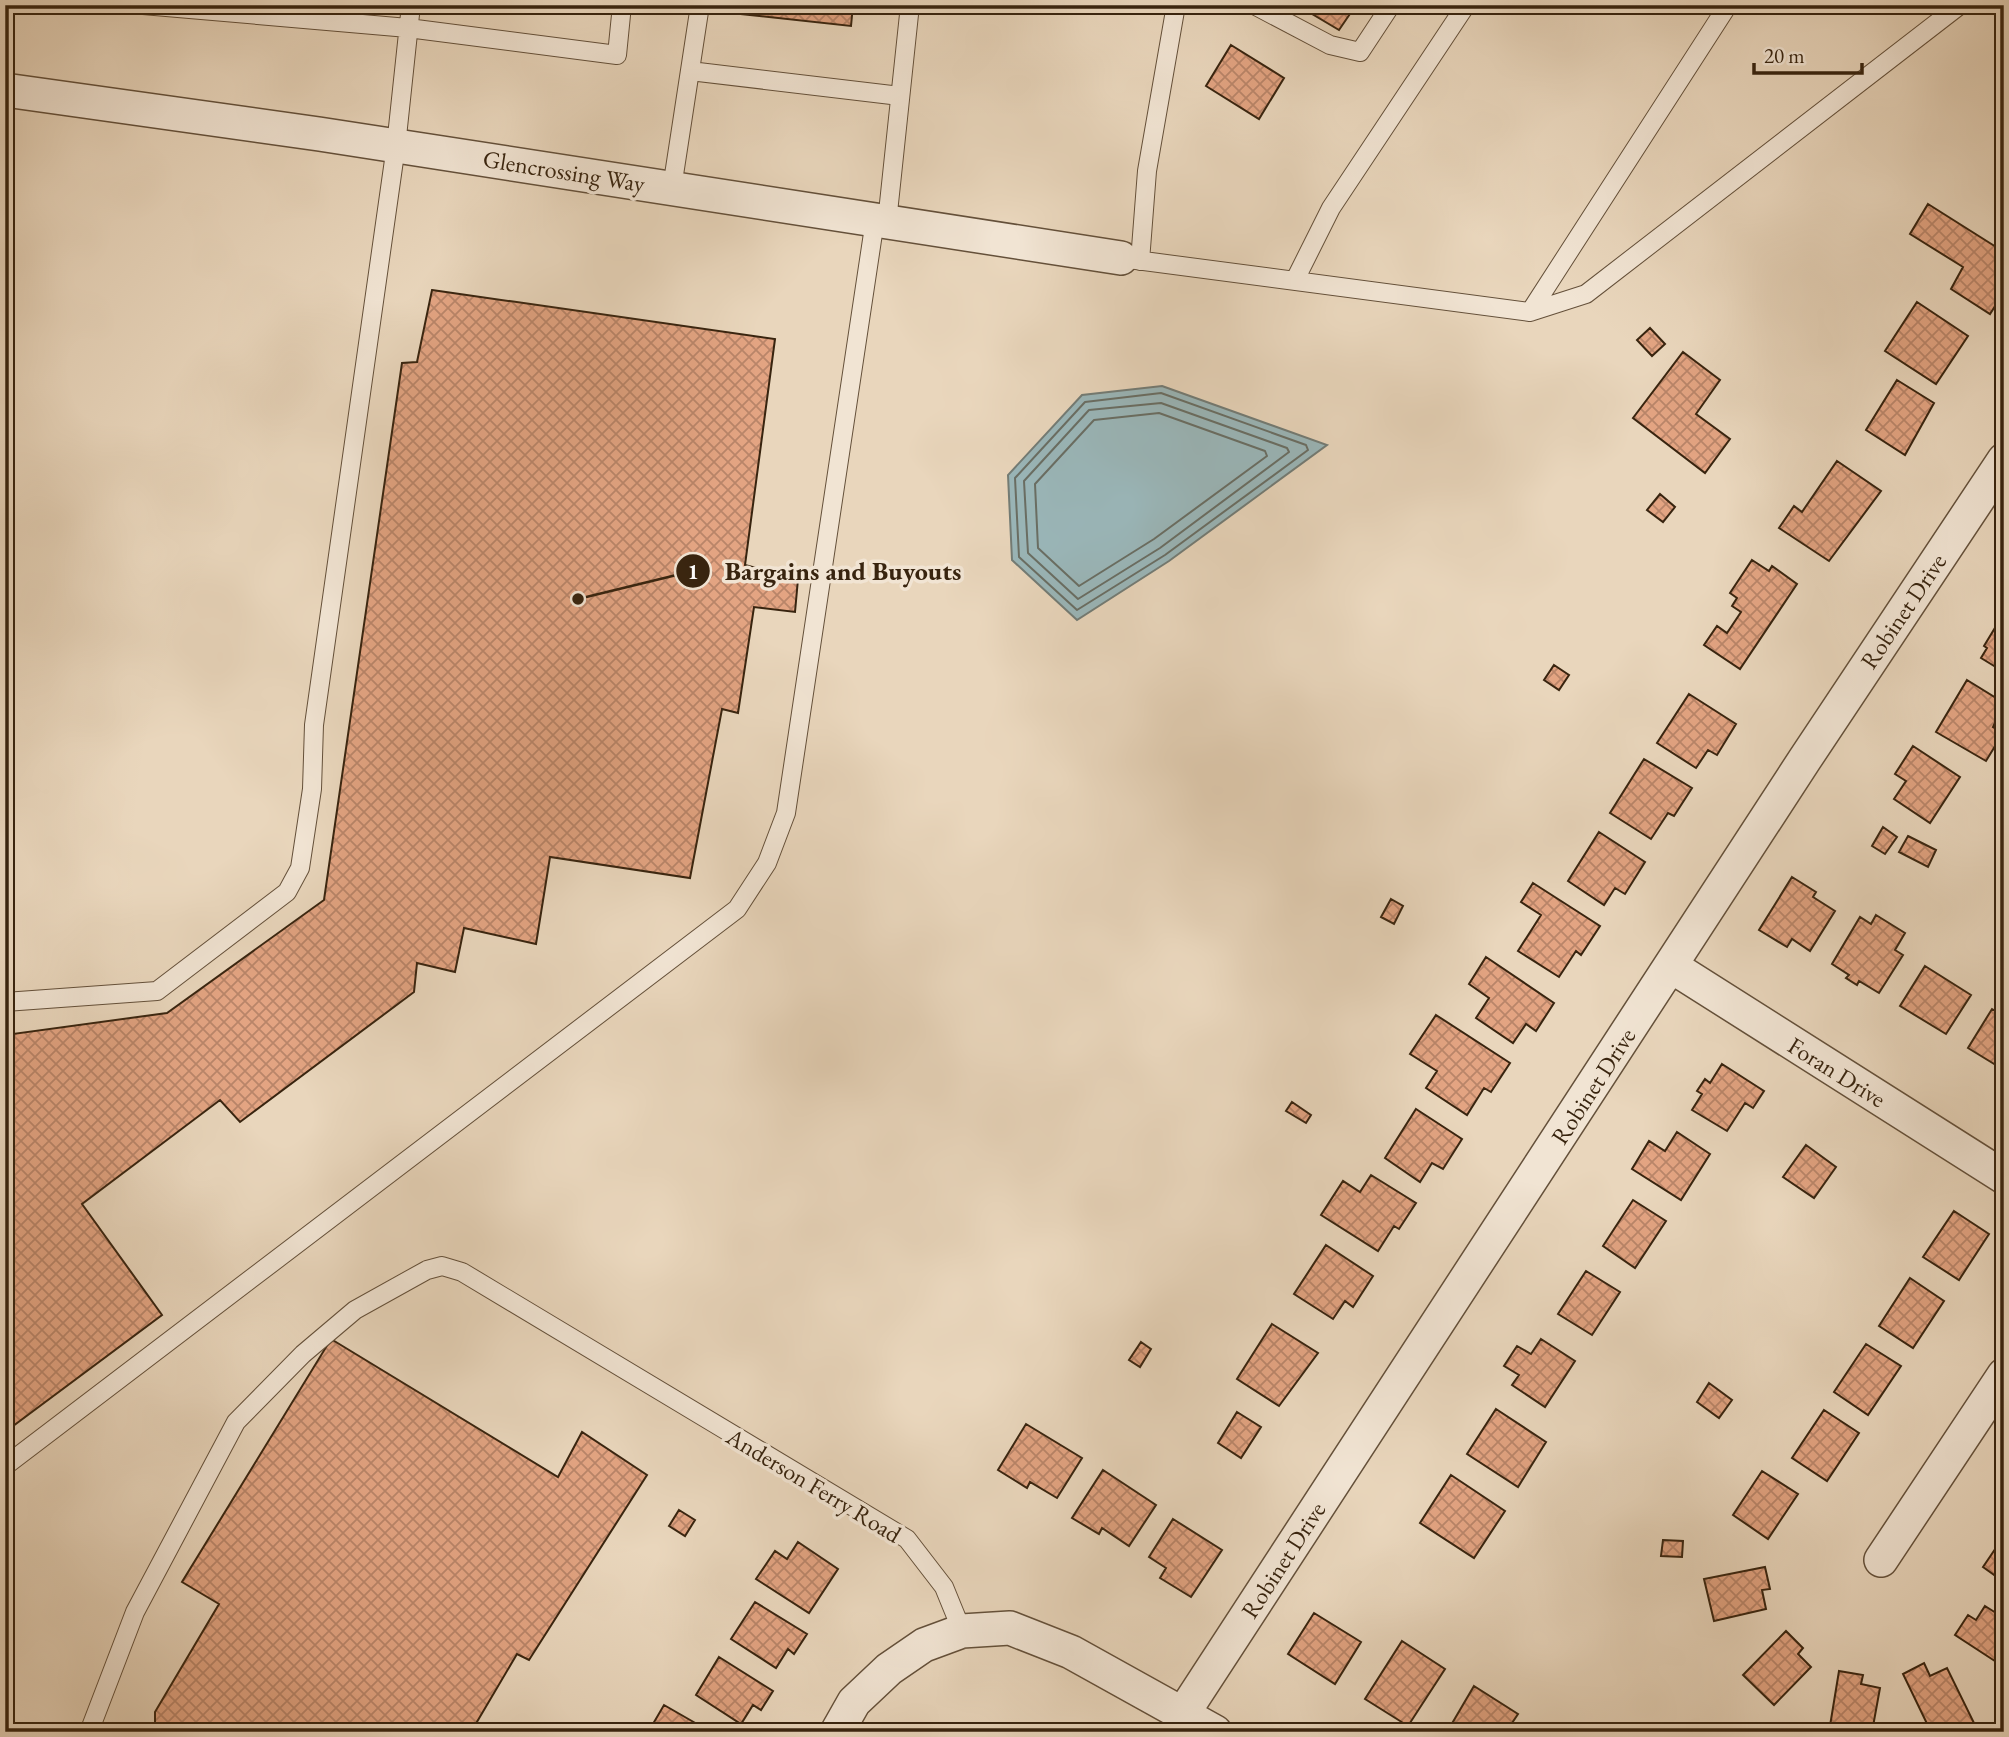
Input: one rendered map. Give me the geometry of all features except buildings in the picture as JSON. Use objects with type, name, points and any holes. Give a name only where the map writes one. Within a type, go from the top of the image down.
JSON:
[{"type":"street","name":"Glencrossing Way","points":[[5,90],[396,146],[1131,260]]},
{"type":"street","name":"Robinet Drive","points":[[1184,1712],[2004,460]]},
{"type":"street","name":"Foran Drive","points":[[1671,966],[2004,1177]]},
{"type":"street","points":[[1881,1560],[2004,1375]]},
{"type":"street","points":[[837,1732],[854,1702],[889,1669],[924,1645],[962,1631],[1010,1628],[1071,1652],[1184,1712],[1215,1732]]},
{"type":"lane","points":[[143,5],[408,28],[617,55],[622,5]]},
{"type":"lane","points":[[5,1002],[157,991],[287,892],[300,868],[312,789],[314,725],[396,146],[411,5]]},
{"type":"lane","points":[[672,188],[700,5]]},
{"type":"lane","points":[[5,1466],[737,909],[767,863],[786,813],[881,221],[900,96],[910,5]]},
{"type":"lane","points":[[1176,5],[1131,260],[1530,312],[1586,293],[1960,5]]},
{"type":"lane","points":[[1254,5],[1330,45],[1360,52],[1391,5]]},
{"type":"lane","points":[[1295,280],[1331,208],[1466,5]]},
{"type":"lane","points":[[1530,312],[1728,5]]},
{"type":"lane","points":[[690,71],[900,96]]},
{"type":"lane","name":"Anderson Ferry Road","points":[[89,1732],[135,1612],[236,1422],[303,1354],[355,1310],[427,1270],[442,1266],[462,1272],[906,1539],[944,1587],[962,1631]]},
{"type":"water","points":[[1162,386],[1327,445],[1169,561],[1077,620],[1012,560],[1008,475],[1082,395]]},
{"type":"place","name":"Bargains and Buyouts","points":[[578,599]]}]
